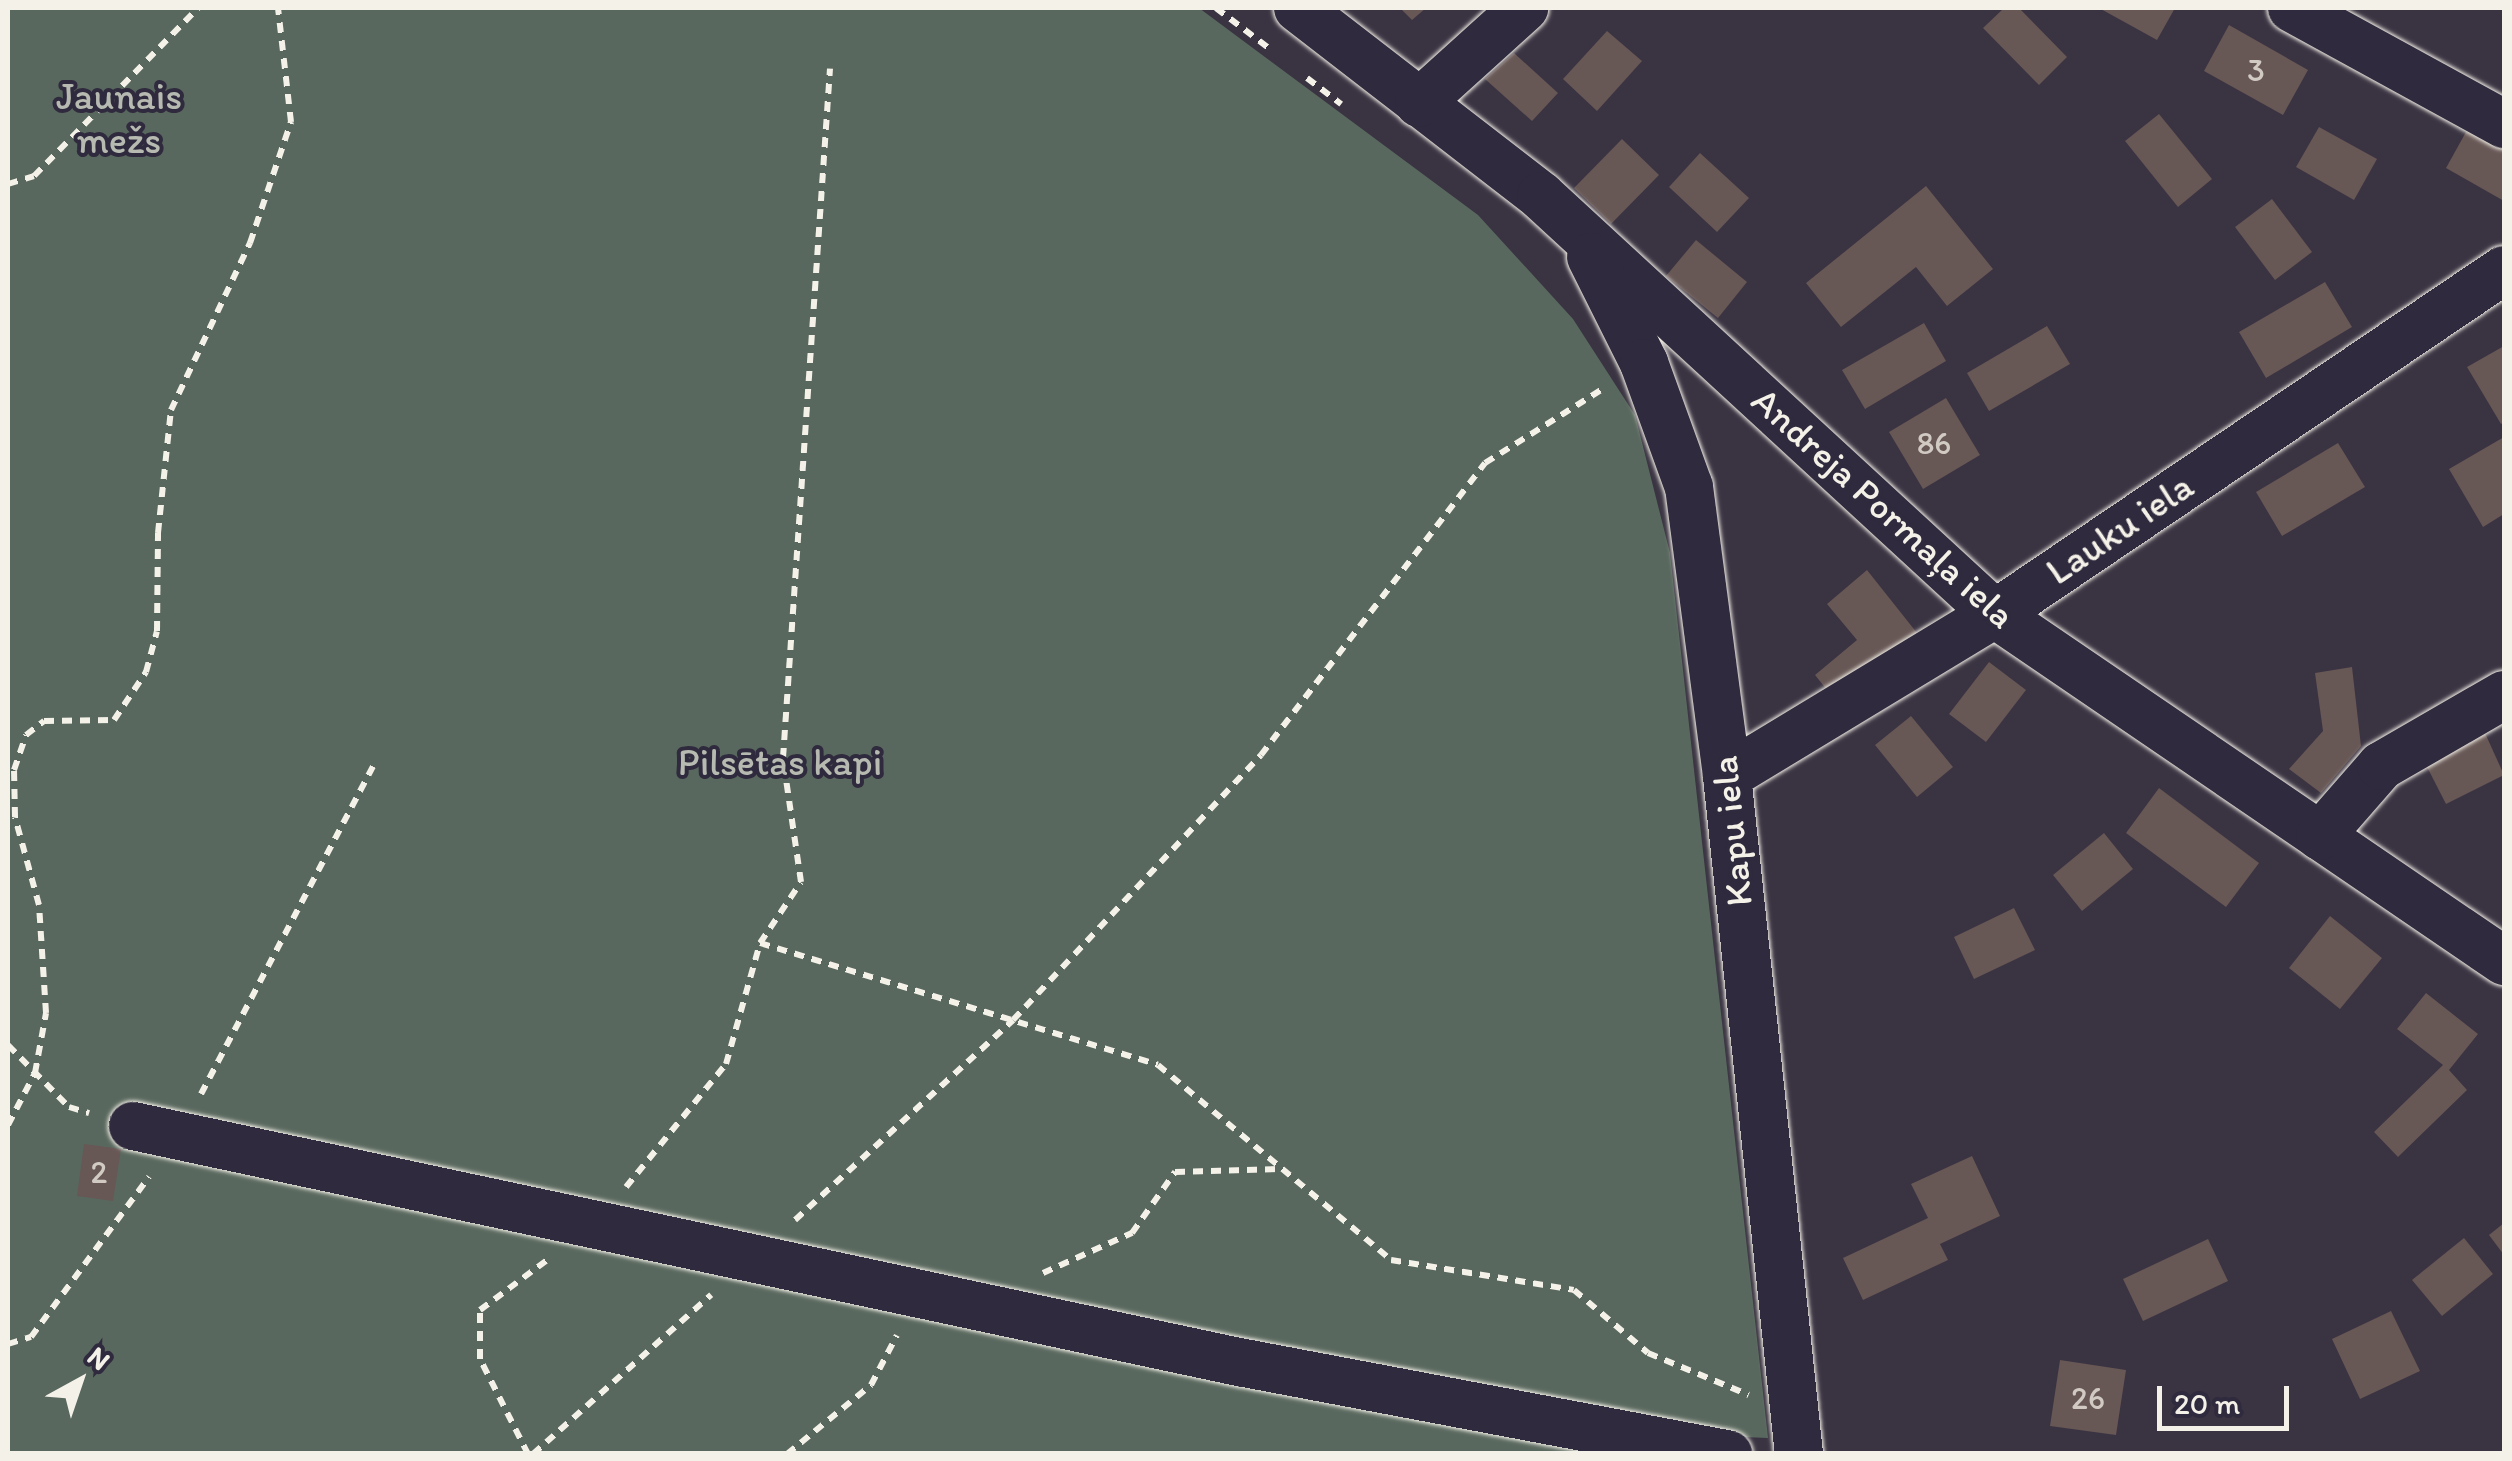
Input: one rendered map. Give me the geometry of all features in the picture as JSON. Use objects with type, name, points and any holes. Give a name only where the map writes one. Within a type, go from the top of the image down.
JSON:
[{"type":"street","name":"Andreja Pormaļa iela","points":[[1298,8],[1578,231],[1995,614],[2504,961]]},
{"type":"street","points":[[1419,104],[1524,8]]},
{"type":"street","points":[[2292,8],[2504,124]]},
{"type":"street","name":"Kapu iela","points":[[1578,231],[1644,363],[1689,487],[1728,776],[1795,1433]]},
{"type":"street","name":"Lauku iela","points":[[1728,776],[1995,614],[2504,270]]},
{"type":"street","points":[[2320,836],[2381,766],[2504,695]]},
{"type":"street","points":[[156,1131],[756,1255],[1239,1362],[1728,1454]]},
{"type":"path","points":[[8,184],[34,176],[198,8]]},
{"type":"path","points":[[8,1125],[35,1073],[46,1013],[40,905],[15,817],[14,770],[26,734],[44,721],[114,720],[146,672],[157,631],[158,533],[171,410],[250,243],[291,122],[278,8]]},
{"type":"path","points":[[1216,8],[1274,53]]},
{"type":"path","points":[[830,69],[783,758],[801,882],[760,943],[726,1064],[598,1222],[480,1310],[480,1360],[531,1454],[1012,1020],[1261,755],[1484,463],[1610,384]]},
{"type":"path","points":[[1303,76],[1346,108]]},
{"type":"path","points":[[8,1344],[32,1338],[373,766]]},
{"type":"path","points":[[760,943],[1158,1064],[1391,1260],[1574,1290],[1648,1353],[1795,1433]]},
{"type":"path","points":[[8,1045],[70,1108],[156,1131]]},
{"type":"green space","name":"Pilsētas kapi","points":[[8,8],[1199,8],[1478,215],[1573,319],[1635,415],[1670,553],[1768,1438],[1694,1435],[1605,1454],[8,1454]]},
{"type":"building","points":[[1400,8],[1426,8],[1412,20]]},
{"type":"building","points":[[2004,8],[2019,8],[2067,57],[2039,85],[1983,28]]},
{"type":"building","points":[[2099,8],[2175,8],[2157,40]]},
{"type":"building","points":[[2229,25],[2308,70],[2283,115],[2204,71]]},
{"type":"building","points":[[1607,31],[1642,61],[1597,111],[1563,79]]},
{"type":"building","points":[[1514,53],[1558,93],[1532,121],[1485,79]]},
{"type":"building","points":[[2159,114],[2212,179],[2178,207],[2125,141]]},
{"type":"building","points":[[2471,123],[2504,142],[2504,201],[2446,168]]},
{"type":"building","points":[[2319,127],[2377,159],[2354,200],[2296,167]]},
{"type":"building","points":[[1622,139],[1659,175],[1611,224],[1574,188]]},
{"type":"building","points":[[1700,153],[1749,198],[1717,232],[1669,187]]},
{"type":"building","points":[[1926,186],[1993,269],[1947,306],[1916,267],[1841,327],[1806,283]]},
{"type":"building","points":[[2272,199],[2312,252],[2275,280],[2235,227]]},
{"type":"building","points":[[1696,240],[1747,282],[1718,318],[1666,276]]},
{"type":"building","points":[[2325,282],[2352,327],[2266,378],[2239,332]]},
{"type":"building","points":[[1924,323],[1946,361],[1865,409],[1842,370]]},
{"type":"building","points":[[2047,326],[2070,364],[1989,411],[1967,373]]},
{"type":"building","points":[[2504,346],[2504,422],[2501,424],[2467,367]]},
{"type":"building","points":[[1946,398],[1980,455],[1923,489],[1889,432]]},
{"type":"building","points":[[2504,437],[2504,514],[2483,527],[2449,469]]},
{"type":"building","points":[[2338,443],[2365,487],[2282,536],[2256,492]]},
{"type":"building","points":[[1867,570],[1921,638],[1839,705],[1815,675],[1857,640],[1827,604]]},
{"type":"building","points":[[1989,662],[2026,690],[1986,742],[1949,714]]},
{"type":"building","points":[[2352,667],[2361,746],[2321,793],[2289,769],[2323,731],[2315,673]]},
{"type":"building","points":[[1911,716],[1953,767],[1917,797],[1875,745]]},
{"type":"building","points":[[2485,733],[2504,775],[2446,804],[2425,763]]},
{"type":"building","points":[[2159,788],[2259,863],[2226,907],[2126,833]]},
{"type":"building","points":[[2104,833],[2133,869],[2082,911],[2053,875]]},
{"type":"building","points":[[2014,908],[2035,950],[1974,979],[1954,937]]},
{"type":"building","points":[[2330,916],[2382,958],[2340,1009],[2289,968]]},
{"type":"building","points":[[2426,993],[2478,1034],[2449,1070],[2467,1090],[2398,1157],[2374,1132],[2443,1065],[2397,1029]]},
{"type":"building","points":[[84,1144],[121,1149],[113,1201],[77,1196]]},
{"type":"building","points":[[1972,1156],[2000,1216],[1940,1244],[1948,1260],[1863,1300],[1843,1258],[1928,1218],[1911,1184]]},
{"type":"building","points":[[2504,1223],[2504,1255],[2489,1235]]},
{"type":"building","points":[[2464,1238],[2493,1274],[2442,1316],[2412,1280]]},
{"type":"building","points":[[2208,1239],[2228,1281],[2143,1321],[2123,1279]]},
{"type":"building","points":[[2391,1311],[2420,1371],[2360,1399],[2332,1339]]},
{"type":"building","points":[[2060,1360],[2126,1370],[2116,1435],[2050,1426]]},
{"type":"park label","name":"Jaunais mežs","points":[[119,118]]}]
